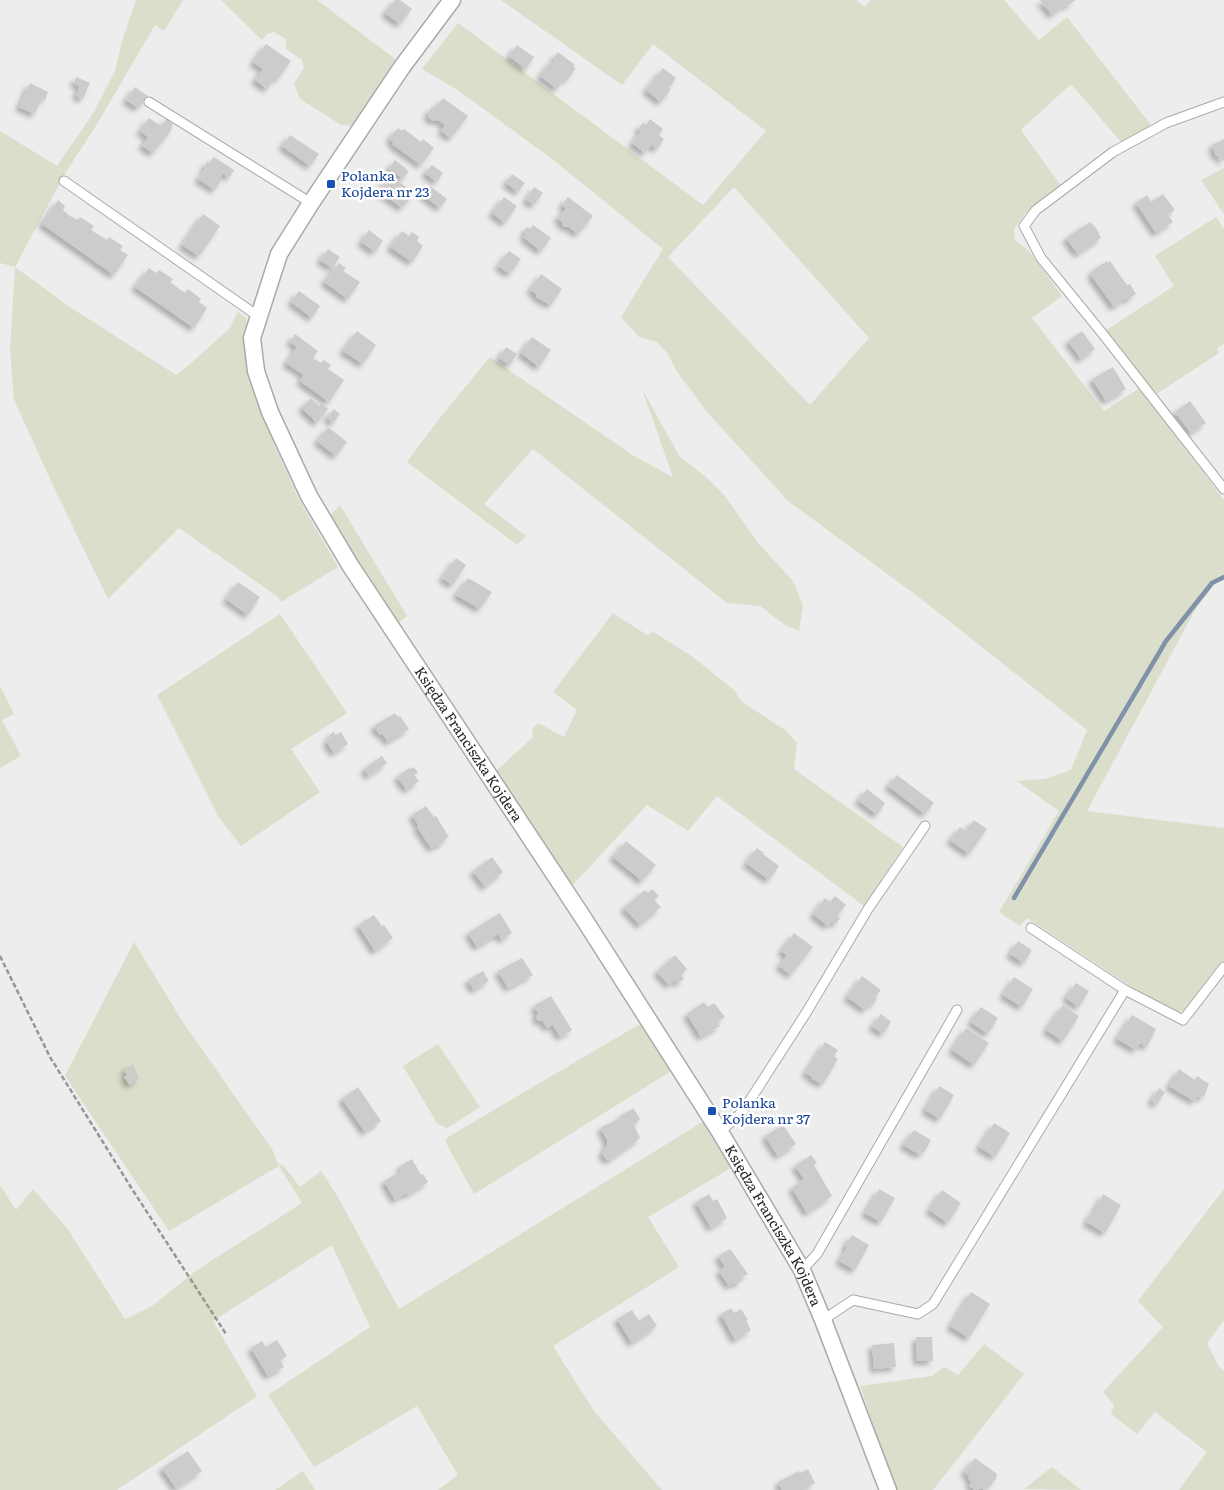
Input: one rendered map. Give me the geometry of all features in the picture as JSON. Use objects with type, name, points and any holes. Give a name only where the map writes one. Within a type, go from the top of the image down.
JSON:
[{"type":"street","name":"Księdza Franciszka Kojdera","points":[[452,0],[402,67],[279,254],[252,338],[256,371],[270,412],[308,496],[350,565],[582,916],[720,1132],[802,1270],[888,1490]]},
{"type":"lane","points":[[148,102],[311,203]]},
{"type":"lane","points":[[1224,102],[1166,123],[1113,152],[1036,210],[1024,226],[1042,258],[1224,489]]},
{"type":"lane","points":[[64,181],[258,316]]},
{"type":"lane","points":[[720,1132],[744,1111],[871,905],[925,826]]},
{"type":"lane","points":[[1031,928],[1125,990],[1183,1020],[1224,967]]},
{"type":"lane","points":[[823,1320],[853,1300],[918,1314],[932,1304],[1125,990]]},
{"type":"lane","points":[[802,1270],[817,1254],[958,1010]]},
{"type":"path","points":[[0,956],[50,1057],[132,1189],[226,1334]]},
{"type":"green space","points":[[136,0],[183,0],[164,31],[155,25],[97,124],[66,172],[15,267],[0,263],[0,131],[57,166],[94,112],[115,71],[122,41]]},
{"type":"green space","points":[[221,0],[317,0],[398,61],[355,126],[341,125],[300,99],[294,83],[304,68],[302,60],[286,49],[286,39],[274,32],[267,34],[262,40]]},
{"type":"green space","points":[[501,0],[856,0],[865,7],[871,0],[1004,0],[1039,40],[1067,17],[1151,125],[1121,142],[1071,84],[1021,130],[1062,187],[1025,214],[1014,229],[1015,240],[1029,251],[1062,296],[1032,318],[1104,411],[1140,388],[1224,500],[1224,580],[1217,581],[1195,610],[1087,811],[1224,828],[1224,960],[1185,1011],[1175,1011],[1129,985],[1027,918],[1020,926],[999,912],[1059,811],[1017,781],[1045,779],[1071,770],[1087,730],[916,595],[788,501],[708,413],[678,373],[667,353],[657,342],[639,337],[621,317],[663,249],[551,158],[456,89],[422,69],[458,23],[703,205],[766,131],[653,44],[622,85]],"holes":[[[734,187],[869,338],[810,405],[668,257]]]},
{"type":"green space","points":[[1224,168],[1224,214],[1201,180]]},
{"type":"green space","points":[[1216,217],[1224,229],[1224,344],[1217,348],[1219,353],[1155,395],[1105,331],[1174,286],[1155,256]]},
{"type":"green space","points":[[15,267],[70,307],[176,375],[229,329],[238,312],[246,318],[249,379],[275,447],[299,499],[338,567],[281,602],[277,596],[179,528],[108,599],[14,400],[10,349]]},
{"type":"green space","points":[[490,357],[634,456],[673,477],[642,389],[680,457],[705,476],[725,496],[759,544],[793,581],[803,605],[799,631],[785,625],[760,606],[727,603],[533,449],[484,504],[526,536],[517,545],[407,462],[439,419]]},
{"type":"green space","points":[[340,505],[407,616],[396,625],[327,519]]},
{"type":"green space","points":[[613,613],[647,635],[653,632],[693,657],[734,690],[741,701],[785,730],[797,743],[794,769],[903,847],[864,906],[717,796],[688,831],[647,805],[570,888],[495,772],[533,737],[532,729],[538,723],[564,737],[577,710],[553,692]]},
{"type":"green space","points":[[280,614],[347,713],[291,749],[320,792],[241,846],[218,816],[157,695]]},
{"type":"green space","points":[[0,686],[14,714],[2,720],[21,756],[0,768]]},
{"type":"green space","points":[[134,942],[184,1024],[272,1149],[279,1166],[169,1231],[65,1076]]},
{"type":"green space","points":[[638,1025],[645,1027],[673,1070],[474,1194],[445,1141],[448,1137]]},
{"type":"green space","points":[[438,1044],[480,1107],[447,1128],[437,1123],[403,1066]]},
{"type":"green space","points":[[704,1121],[731,1168],[648,1217],[679,1267],[553,1346],[594,1411],[662,1490],[438,1490],[458,1475],[417,1406],[314,1467],[268,1395],[370,1327],[332,1245],[213,1321],[257,1396],[117,1490],[0,1490],[0,1185],[16,1210],[33,1189],[67,1228],[125,1319],[152,1306],[197,1270],[302,1203],[279,1166],[282,1164],[300,1187],[321,1171],[335,1192],[399,1309]]},
{"type":"green space","points":[[1224,1189],[1224,1320],[1207,1343],[1219,1367],[1224,1371],[1224,1490],[1179,1490],[1207,1452],[1155,1412],[1137,1434],[1111,1414],[1114,1405],[1103,1392],[1163,1327],[1138,1301]]},
{"type":"green space","points":[[984,1344],[1024,1374],[933,1490],[895,1490],[860,1386],[932,1376],[944,1367],[958,1375]]},
{"type":"green space","points":[[1052,1467],[1081,1490],[1024,1489]]},
{"type":"green space","points":[[303,1471],[315,1490],[275,1490]]},
{"type":"building","points":[[395,0],[400,0],[412,9],[400,24],[385,13]]},
{"type":"building","points":[[1040,0],[1076,0],[1067,6],[1066,4],[1052,15]]},
{"type":"building","points":[[266,44],[291,61],[278,79],[275,78],[267,89],[255,80],[263,69],[253,62]]},
{"type":"building","points":[[517,45],[534,57],[526,69],[509,56]]},
{"type":"building","points":[[558,52],[575,65],[573,67],[576,68],[557,89],[540,76],[551,61],[553,63],[555,61],[553,59]]},
{"type":"building","points":[[663,68],[676,78],[669,88],[671,89],[661,102],[646,90]]},
{"type":"building","points":[[76,77],[90,83],[83,99],[76,96],[80,86],[74,83]]},
{"type":"building","points":[[30,83],[48,92],[45,100],[42,98],[35,114],[19,107]]},
{"type":"building","points":[[135,87],[148,96],[138,108],[126,100]]},
{"type":"building","points":[[443,98],[468,116],[451,138],[441,131],[445,125],[438,120],[433,121],[429,118],[428,113]]},
{"type":"building","points":[[149,118],[161,126],[166,119],[173,124],[170,132],[153,153],[142,146],[148,137],[140,131]]},
{"type":"building","points":[[650,119],[663,129],[659,135],[664,139],[657,149],[651,145],[645,153],[632,143],[641,131],[638,129],[643,123],[646,125]]},
{"type":"building","points":[[398,128],[402,131],[404,129],[421,142],[423,139],[434,148],[421,165],[392,144],[394,142],[389,139]]},
{"type":"building","points":[[290,135],[319,154],[310,166],[282,146]]},
{"type":"building","points":[[1224,139],[1224,160],[1222,162],[1219,156],[1216,156],[1212,145]]},
{"type":"building","points":[[214,157],[234,170],[229,178],[223,173],[220,177],[222,179],[215,190],[198,179],[206,168],[204,167],[207,162],[209,163]]},
{"type":"building","points":[[395,160],[409,171],[403,179],[389,168]]},
{"type":"building","points":[[432,165],[443,173],[437,182],[425,173]]},
{"type":"building","points":[[512,174],[525,183],[518,192],[506,183]]},
{"type":"building","points":[[394,178],[414,193],[402,208],[382,193],[386,190],[382,186],[387,179],[391,182]]},
{"type":"building","points":[[430,186],[447,199],[440,208],[423,195]]},
{"type":"building","points":[[534,187],[543,193],[534,205],[526,200]]},
{"type":"building","points":[[1163,194],[1175,210],[1168,215],[1173,222],[1156,233],[1136,203],[1147,195],[1151,202]]},
{"type":"building","points":[[504,197],[517,206],[505,223],[492,213]]},
{"type":"building","points":[[568,197],[593,216],[578,234],[569,227],[562,225],[562,222],[557,218],[566,209],[562,205]]},
{"type":"building","points":[[58,200],[65,206],[63,210],[70,216],[78,220],[80,217],[94,226],[91,230],[107,240],[109,237],[123,246],[120,250],[128,255],[114,275],[42,224]]},
{"type":"building","points":[[203,214],[220,226],[199,256],[182,245]]},
{"type":"building","points":[[1090,222],[1096,228],[1101,238],[1078,254],[1066,238]]},
{"type":"building","points":[[533,225],[551,238],[541,251],[523,237],[527,233],[524,231],[527,227],[530,229]]},
{"type":"building","points":[[369,230],[383,241],[375,252],[361,242]]},
{"type":"building","points":[[402,231],[409,236],[412,232],[419,237],[417,241],[423,246],[412,262],[390,247]]},
{"type":"building","points":[[328,249],[340,257],[332,268],[320,260]]},
{"type":"building","points":[[509,251],[521,259],[510,274],[498,266]]},
{"type":"building","points":[[1107,261],[1108,263],[1110,261],[1136,294],[1127,300],[1126,298],[1114,307],[1091,275],[1094,273],[1092,271]]},
{"type":"building","points":[[339,263],[346,268],[343,271],[360,282],[348,299],[324,282]]},
{"type":"building","points":[[149,268],[156,273],[159,270],[173,279],[170,282],[185,293],[188,289],[201,299],[199,302],[207,308],[194,328],[135,287]]},
{"type":"building","points":[[541,274],[562,289],[551,305],[536,297],[536,294],[530,290]]},
{"type":"building","points":[[299,291],[320,306],[312,318],[291,302]]},
{"type":"building","points":[[357,331],[376,345],[363,364],[343,351]]},
{"type":"building","points":[[1082,331],[1095,349],[1081,359],[1068,341]]},
{"type":"building","points":[[295,334],[318,351],[313,358],[321,363],[324,360],[331,365],[328,369],[344,380],[329,402],[300,381],[304,375],[286,363],[297,347],[290,342]]},
{"type":"building","points":[[532,337],[551,350],[539,367],[521,353]]},
{"type":"building","points":[[506,347],[517,354],[510,365],[499,358]]},
{"type":"building","points":[[1113,367],[1126,389],[1106,401],[1092,379]]},
{"type":"building","points":[[311,398],[319,406],[321,403],[328,409],[317,423],[302,408]]},
{"type":"building","points":[[1190,401],[1206,423],[1191,433],[1175,412]]},
{"type":"building","points":[[334,409],[340,414],[333,423],[327,418]]},
{"type":"building","points":[[328,427],[347,442],[336,456],[317,441]]},
{"type":"building","points":[[456,558],[466,565],[453,585],[442,578]]},
{"type":"building","points":[[468,578],[492,592],[480,609],[456,595]]},
{"type":"building","points":[[238,582],[260,597],[248,615],[226,599]]},
{"type":"building","points":[[395,713],[398,717],[400,716],[409,729],[388,742],[374,726]]},
{"type":"building","points":[[334,732],[335,735],[341,732],[348,744],[334,753],[326,741],[331,738],[329,735]]},
{"type":"building","points":[[382,756],[387,763],[369,776],[364,769]]},
{"type":"building","points":[[414,767],[418,773],[414,775],[419,781],[407,790],[397,777],[409,768]]},
{"type":"building","points":[[897,775],[934,803],[925,814],[888,786]]},
{"type":"building","points":[[867,789],[885,803],[877,815],[858,800]]},
{"type":"building","points":[[426,806],[434,817],[436,816],[449,837],[443,843],[431,848],[417,827],[419,826],[412,815]]},
{"type":"building","points":[[974,820],[987,829],[969,854],[950,840],[960,827],[966,831]]},
{"type":"building","points":[[626,841],[656,865],[642,881],[613,857]]},
{"type":"building","points":[[757,848],[779,866],[769,880],[746,863]]},
{"type":"building","points":[[492,857],[503,872],[485,887],[473,871]]},
{"type":"building","points":[[652,889],[659,896],[654,900],[661,907],[640,925],[624,908],[645,890],[648,893]]},
{"type":"building","points":[[835,896],[846,905],[837,916],[840,918],[836,924],[832,921],[828,926],[813,914],[825,898],[830,902]]},
{"type":"building","points":[[500,913],[512,933],[502,940],[498,934],[477,947],[468,933]]},
{"type":"building","points":[[374,915],[393,938],[375,951],[358,925]]},
{"type":"building","points":[[794,933],[813,947],[791,975],[779,966],[787,955],[781,951]]},
{"type":"building","points":[[1018,941],[1032,950],[1024,963],[1010,954]]},
{"type":"building","points":[[675,955],[687,969],[681,975],[684,979],[678,983],[675,980],[669,985],[657,972]]},
{"type":"building","points":[[522,958],[533,975],[508,988],[498,971]]},
{"type":"building","points":[[483,971],[489,981],[474,990],[468,980]]},
{"type":"building","points":[[862,976],[881,990],[875,997],[877,998],[873,1005],[871,1003],[865,1010],[847,997]]},
{"type":"building","points":[[1014,977],[1033,989],[1022,1007],[1003,995]]},
{"type":"building","points":[[1076,983],[1089,991],[1079,1007],[1066,998]]},
{"type":"building","points":[[551,996],[572,1030],[560,1037],[553,1025],[547,1028],[543,1021],[538,1021],[536,1017],[538,1013],[534,1006]]},
{"type":"building","points":[[704,1002],[708,1007],[714,1003],[725,1017],[717,1022],[720,1026],[701,1037],[687,1014]]},
{"type":"building","points":[[1063,1005],[1079,1016],[1063,1041],[1046,1030]]},
{"type":"building","points":[[981,1007],[998,1018],[988,1034],[971,1022]]},
{"type":"building","points":[[881,1014],[891,1022],[883,1034],[872,1026]]},
{"type":"building","points":[[1132,1015],[1156,1029],[1147,1047],[1140,1043],[1136,1050],[1117,1039]]},
{"type":"building","points":[[966,1028],[989,1043],[974,1065],[952,1050]]},
{"type":"building","points":[[825,1042],[838,1050],[834,1056],[838,1059],[823,1084],[805,1073]]},
{"type":"building","points":[[133,1064],[139,1078],[130,1085],[124,1077],[127,1075],[124,1070]]},
{"type":"building","points":[[1179,1069],[1195,1080],[1197,1076],[1209,1084],[1204,1096],[1198,1096],[1194,1101],[1169,1086]]},
{"type":"building","points":[[939,1086],[954,1095],[940,1119],[925,1110]]},
{"type":"building","points":[[358,1087],[381,1121],[365,1132],[342,1099]]},
{"type":"building","points":[[1159,1088],[1165,1092],[1157,1104],[1151,1101]]},
{"type":"building","points":[[634,1109],[640,1119],[634,1125],[640,1138],[610,1160],[606,1159],[602,1153],[607,1145],[607,1140],[601,1129],[602,1127],[620,1118],[620,1116]]},
{"type":"building","points":[[994,1123],[1010,1133],[995,1157],[979,1147]]},
{"type":"building","points":[[783,1125],[796,1144],[778,1156],[765,1136]]},
{"type":"building","points":[[914,1130],[931,1140],[920,1155],[903,1145]]},
{"type":"building","points":[[811,1155],[817,1163],[814,1165],[832,1196],[807,1213],[792,1188],[804,1179],[795,1166]]},
{"type":"building","points":[[412,1159],[421,1175],[423,1174],[428,1182],[408,1195],[407,1193],[395,1200],[384,1181],[402,1171],[400,1166]]},
{"type":"building","points":[[879,1189],[895,1198],[881,1222],[865,1213]]},
{"type":"building","points":[[942,1190],[961,1203],[948,1223],[929,1210]]},
{"type":"building","points":[[709,1194],[713,1201],[717,1199],[727,1218],[711,1228],[696,1202]]},
{"type":"building","points":[[1103,1194],[1121,1205],[1105,1233],[1086,1222]]},
{"type":"building","points":[[852,1235],[869,1245],[855,1270],[839,1261]]},
{"type":"building","points":[[730,1249],[748,1274],[741,1278],[741,1281],[737,1284],[734,1283],[729,1286],[719,1271],[725,1267],[718,1256]]},
{"type":"building","points":[[971,1292],[990,1304],[969,1338],[950,1326]]},
{"type":"building","points":[[731,1308],[734,1313],[741,1309],[748,1320],[746,1321],[751,1330],[735,1340],[721,1314]]},
{"type":"building","points":[[632,1310],[639,1321],[649,1314],[657,1326],[632,1343],[617,1319]]},
{"type":"building","points":[[916,1337],[932,1337],[933,1361],[917,1361]]},
{"type":"building","points":[[277,1340],[287,1356],[280,1360],[284,1367],[268,1376],[251,1348],[262,1341],[266,1347]]},
{"type":"building","points":[[894,1343],[896,1367],[874,1369],[872,1345]]},
{"type":"building","points":[[188,1451],[202,1471],[176,1488],[162,1468]]},
{"type":"building","points":[[975,1458],[997,1474],[996,1479],[986,1490],[980,1488],[975,1490],[969,1486],[972,1482],[968,1479],[970,1477],[964,1472]]},
{"type":"building","points":[[808,1469],[815,1483],[804,1490],[782,1490],[778,1482],[799,1471],[800,1473]]},
{"type":"waterway","points":[[1014,898],[1166,641],[1212,583],[1224,577]]},
{"type":"place","name":"Polanka Kojdera nr 23","points":[[331,184]]},
{"type":"place","name":"Polanka Kojdera nr 37","points":[[712,1111]]}]
